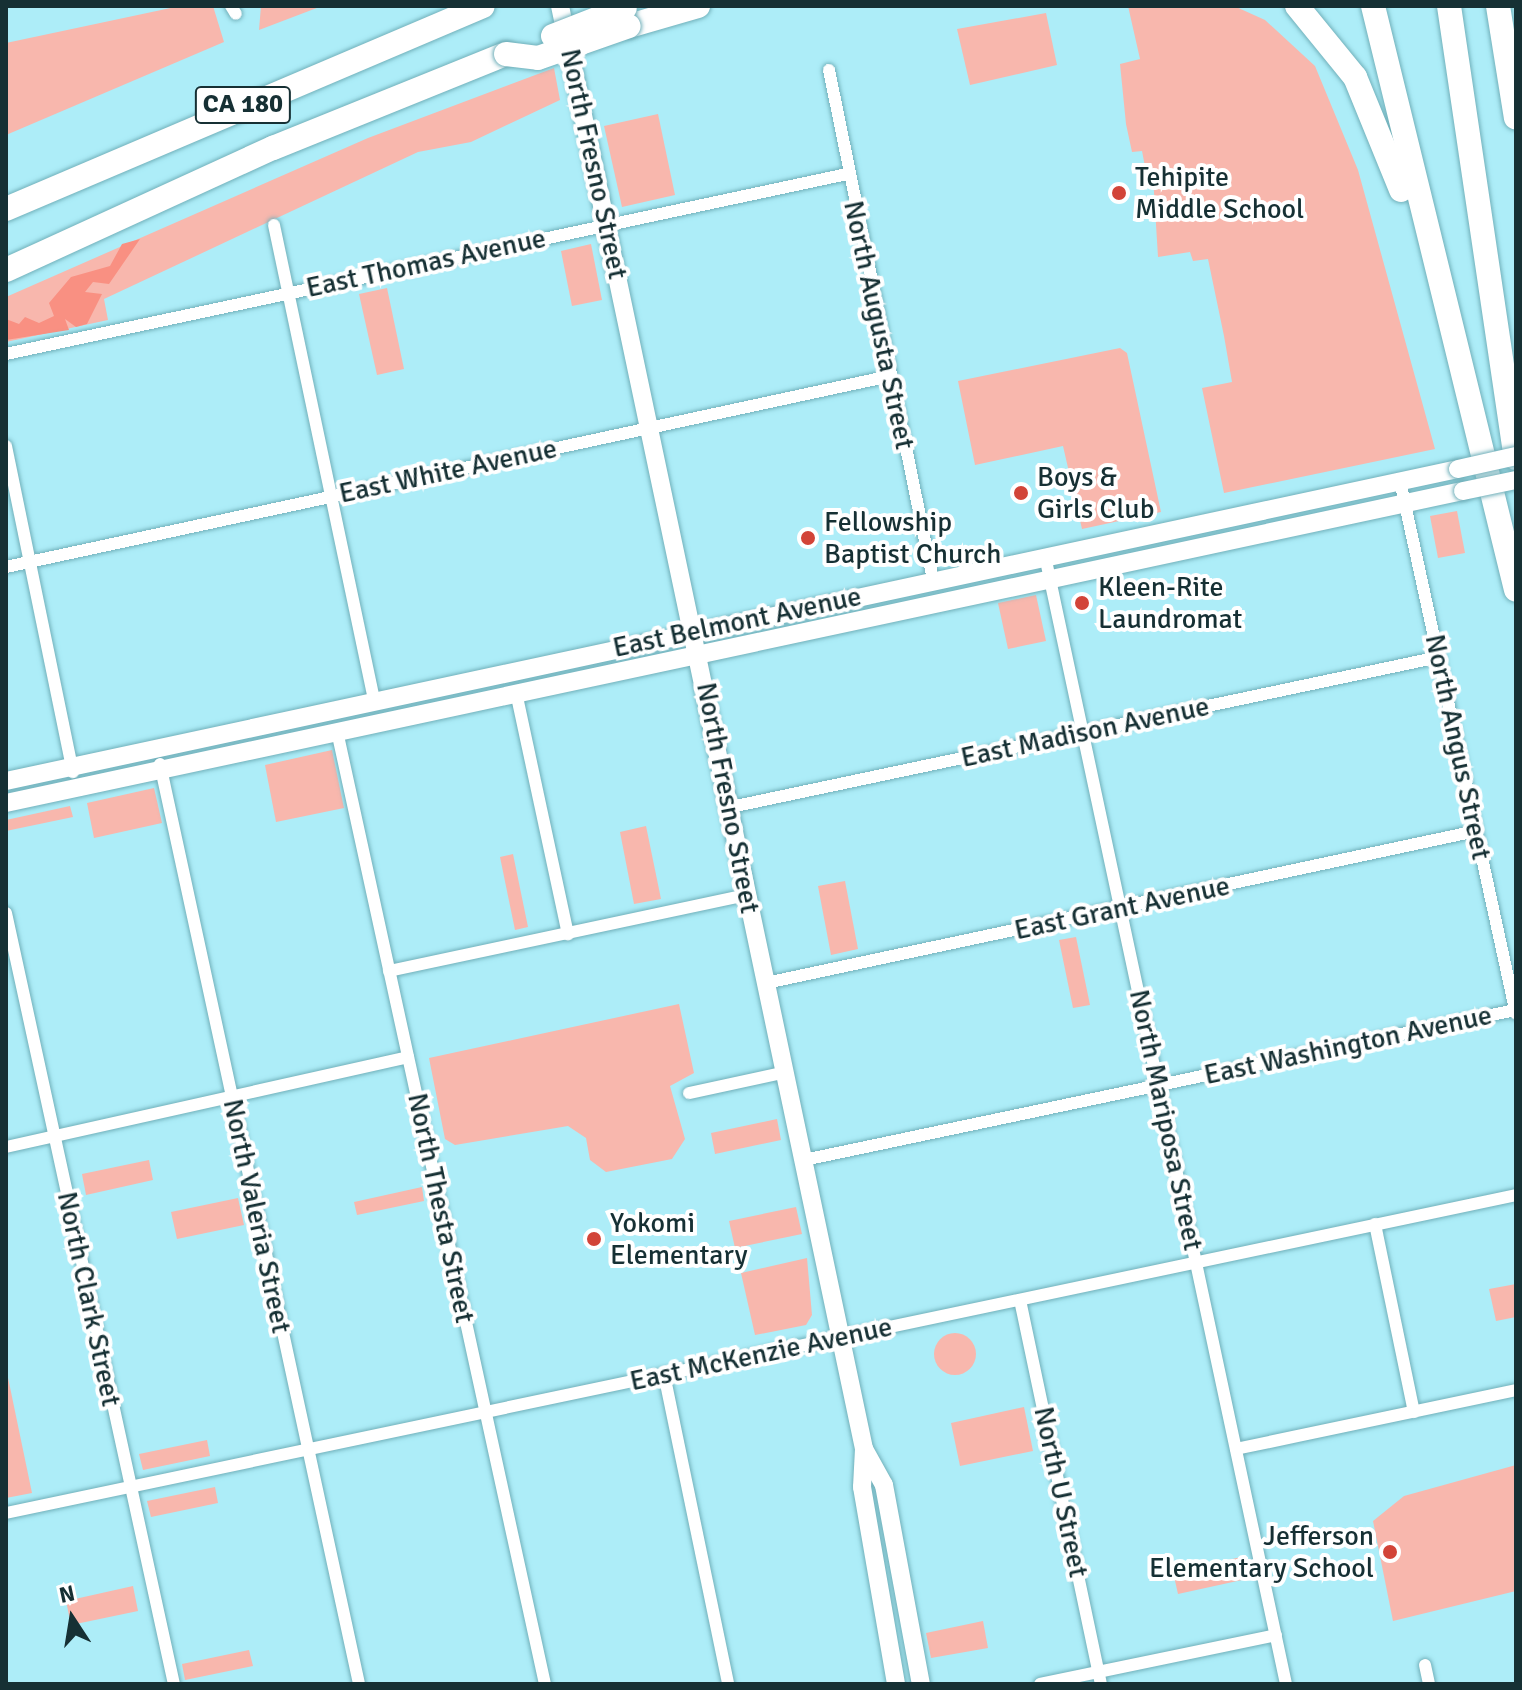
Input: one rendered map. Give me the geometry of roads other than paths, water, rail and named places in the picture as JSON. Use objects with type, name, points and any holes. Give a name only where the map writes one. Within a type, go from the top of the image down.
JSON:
[{"type":"highway","name":"CA 180","points":[[6,209],[483,6]]},
{"type":"highway","points":[[628,13],[698,6]]},
{"type":"highway","points":[[1297,6],[1328,36],[1365,98],[1450,320]]},
{"type":"highway","points":[[1373,6],[1516,590]]},
{"type":"highway","points":[[1449,6],[1516,457]]},
{"type":"highway","points":[[1498,7],[1516,118]]},
{"type":"highway","name":"CA 180","points":[[6,270],[273,148],[506,54],[538,58],[628,13]]},
{"type":"main road","name":"North Fresno Street","points":[[560,6],[864,1449],[862,1487],[896,1684]]},
{"type":"main road","name":"East Belmont Avenue","points":[[6,781],[1516,457]]},
{"type":"main road","name":"East Belmont Avenue","points":[[6,803],[698,652],[1516,480]]},
{"type":"main road","name":"North Fresno Street","points":[[864,1449],[884,1485],[921,1684]]},
{"type":"street","name":"North Augusta Street","points":[[829,70],[847,174],[933,580]]},
{"type":"street","name":"East Thomas Avenue","points":[[6,354],[847,174]]},
{"type":"street","points":[[274,225],[374,700]]},
{"type":"street","name":"East White Avenue","points":[[6,567],[890,376]]},
{"type":"street","points":[[6,446],[32,561],[74,787]]},
{"type":"street","name":"North Angus Street","points":[[1400,481],[1516,1012]]},
{"type":"street","name":"North Mariposa Street","points":[[1045,556],[1286,1684]]},
{"type":"street","name":"East Madison Avenue","points":[[731,807],[1439,657]]},
{"type":"street","points":[[516,692],[568,934]]},
{"type":"street","name":"North Thesta Street","points":[[337,731],[545,1684]]},
{"type":"street","name":"North Valeria Street","points":[[157,748],[359,1684]]},
{"type":"street","name":"East Grant Avenue","points":[[766,983],[1476,831]]},
{"type":"street","points":[[389,971],[747,895]]},
{"type":"street","name":"North Clark Street","points":[[6,913],[174,1684]]},
{"type":"street","name":"East Washington Avenue","points":[[804,1160],[1516,1012]]},
{"type":"street","points":[[6,1147],[53,1134],[408,1057]]},
{"type":"street","points":[[689,1093],[786,1072]]},
{"type":"street","name":"East McKenzie Avenue","points":[[6,1513],[1516,1195]]},
{"type":"street","points":[[1375,1224],[1414,1412]]},
{"type":"street","name":"North U Street","points":[[1020,1300],[1100,1678]]},
{"type":"street","points":[[664,1374],[728,1684]]},
{"type":"street","points":[[1236,1449],[1516,1390]]},
{"type":"street","points":[[1040,1684],[1100,1678],[1276,1635]]},
{"type":"street","points":[[1425,1665],[1429,1684]]},
{"type":"place","name":"Tehipite Middle School","points":[[1119,193]]},
{"type":"place","name":"Boys & Girls Club","points":[[1021,493]]},
{"type":"place","name":"Fellowship Baptist Church","points":[[808,538]]},
{"type":"place","name":"Kleen-Rite Laundromat","points":[[1082,603]]},
{"type":"place","name":"Yokomi Elementary","points":[[594,1239]]},
{"type":"place","name":"Jefferson Elementary School","points":[[1390,1552]]}]
